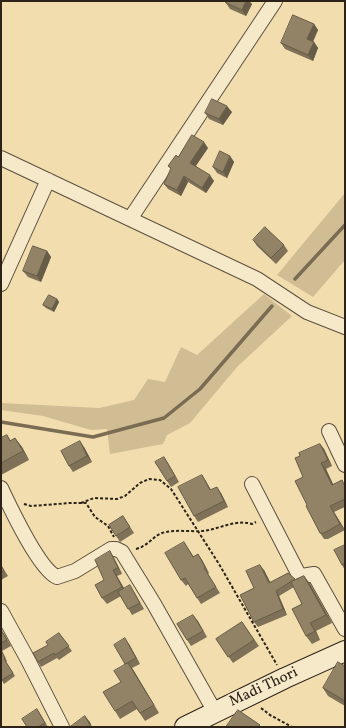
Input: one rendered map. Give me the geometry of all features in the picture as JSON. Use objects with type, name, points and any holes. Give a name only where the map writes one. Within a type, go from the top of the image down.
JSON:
[{"type":"main road","name":"Madi Thori","points":[[185,727],[285,678],[345,651]]},
{"type":"street","points":[[130,219],[275,1]]},
{"type":"street","points":[[1,158],[257,279],[307,312],[345,328]]},
{"type":"street","points":[[1,284],[48,180]]},
{"type":"street","points":[[329,431],[345,465]]},
{"type":"street","points":[[252,484],[299,575],[302,576],[312,573],[316,576],[345,629]]},
{"type":"street","points":[[3,492],[41,562],[53,575],[57,577],[75,571],[111,549],[116,549],[123,554],[154,604],[215,712]]},
{"type":"street","points":[[1,611],[62,727]]},
{"type":"path","points":[[81,503],[94,498],[117,499],[125,496],[140,484],[149,480],[160,480],[171,489],[219,564],[285,678]]},
{"type":"path","points":[[3,492],[31,506],[86,503],[95,517],[108,526],[123,554],[144,547],[162,533],[204,531],[245,522],[252,524],[260,520]]},
{"type":"path","points":[[254,693],[258,706],[270,715],[292,727]]},
{"type":"shaded area","points":[[345,193],[345,260],[313,297],[277,275]]},
{"type":"shaded area","points":[[264,294],[292,316],[238,366],[190,423],[167,435],[163,444],[110,454],[107,429],[91,430],[43,416],[1,410],[1,403],[99,408],[134,400],[148,379],[165,382],[181,347],[197,355]]},
{"type":"building","points":[[226,1],[246,1],[242,10],[226,3]]},
{"type":"building","points":[[293,15],[314,24],[307,39],[314,42],[308,55],[281,43]]},
{"type":"building","points":[[212,99],[227,106],[219,119],[205,113]]},
{"type":"building","points":[[192,135],[204,142],[190,163],[210,175],[202,188],[184,176],[177,190],[164,184],[171,168],[168,166],[176,155],[178,157]]},
{"type":"building","points":[[220,151],[230,156],[223,172],[213,167]]},
{"type":"building","points":[[265,227],[284,245],[271,258],[253,240]]},
{"type":"building","points":[[33,246],[47,251],[37,276],[23,271]]},
{"type":"building","points":[[49,295],[57,299],[52,309],[43,305]]},
{"type":"building","points":[[7,435],[10,441],[15,438],[23,451],[1,463],[1,438]]},
{"type":"building","points":[[80,441],[87,456],[69,466],[61,451]]},
{"type":"building","points":[[320,444],[328,460],[321,463],[332,485],[342,480],[345,486],[345,499],[330,506],[340,524],[324,533],[320,533],[295,481],[303,477],[295,458],[300,456],[299,453]]},
{"type":"building","points":[[164,457],[175,476],[167,481],[155,462]]},
{"type":"building","points":[[202,475],[210,490],[217,487],[224,501],[194,516],[178,487]]},
{"type":"building","points":[[123,516],[130,527],[116,536],[109,525]]},
{"type":"building","points":[[184,542],[193,557],[198,554],[205,567],[204,568],[216,587],[197,598],[185,578],[181,580],[165,553]]},
{"type":"building","points":[[345,545],[345,563],[342,565],[334,550]]},
{"type":"building","points":[[110,551],[118,568],[113,570],[122,587],[102,598],[95,585],[104,580],[95,560]]},
{"type":"building","points":[[1,565],[4,571],[1,573]]},
{"type":"building","points":[[260,565],[269,583],[288,573],[295,579],[276,591],[283,609],[254,622],[240,595],[254,588],[246,571]]},
{"type":"building","points":[[304,576],[326,615],[310,623],[315,631],[306,636],[292,609],[302,604],[291,582]]},
{"type":"building","points":[[130,585],[140,603],[128,609],[118,592]]},
{"type":"building","points":[[193,615],[203,631],[187,640],[177,624]]},
{"type":"building","points":[[242,622],[254,640],[228,657],[216,639]]},
{"type":"building","points":[[1,630],[7,640],[1,643]]},
{"type":"building","points":[[59,633],[69,646],[55,655],[54,653],[38,662],[33,653],[48,645],[46,642]]},
{"type":"building","points":[[125,638],[136,658],[125,664],[114,645]]},
{"type":"building","points":[[1,650],[5,658],[4,659],[13,673],[2,680],[1,679]]},
{"type":"building","points":[[338,662],[345,666],[345,701],[323,688]]},
{"type":"building","points":[[128,663],[154,705],[140,713],[132,701],[115,711],[103,692],[121,682],[114,671]]},
{"type":"building","points":[[37,709],[45,723],[38,727],[27,727],[22,719]]},
{"type":"building","points":[[238,710],[260,725],[258,727],[226,727]]},
{"type":"building","points":[[85,716],[91,727],[70,727]]},
{"type":"waterway","points":[[295,279],[345,225]]},
{"type":"waterway","points":[[1,422],[93,437],[164,418],[200,389],[272,306]]}]
